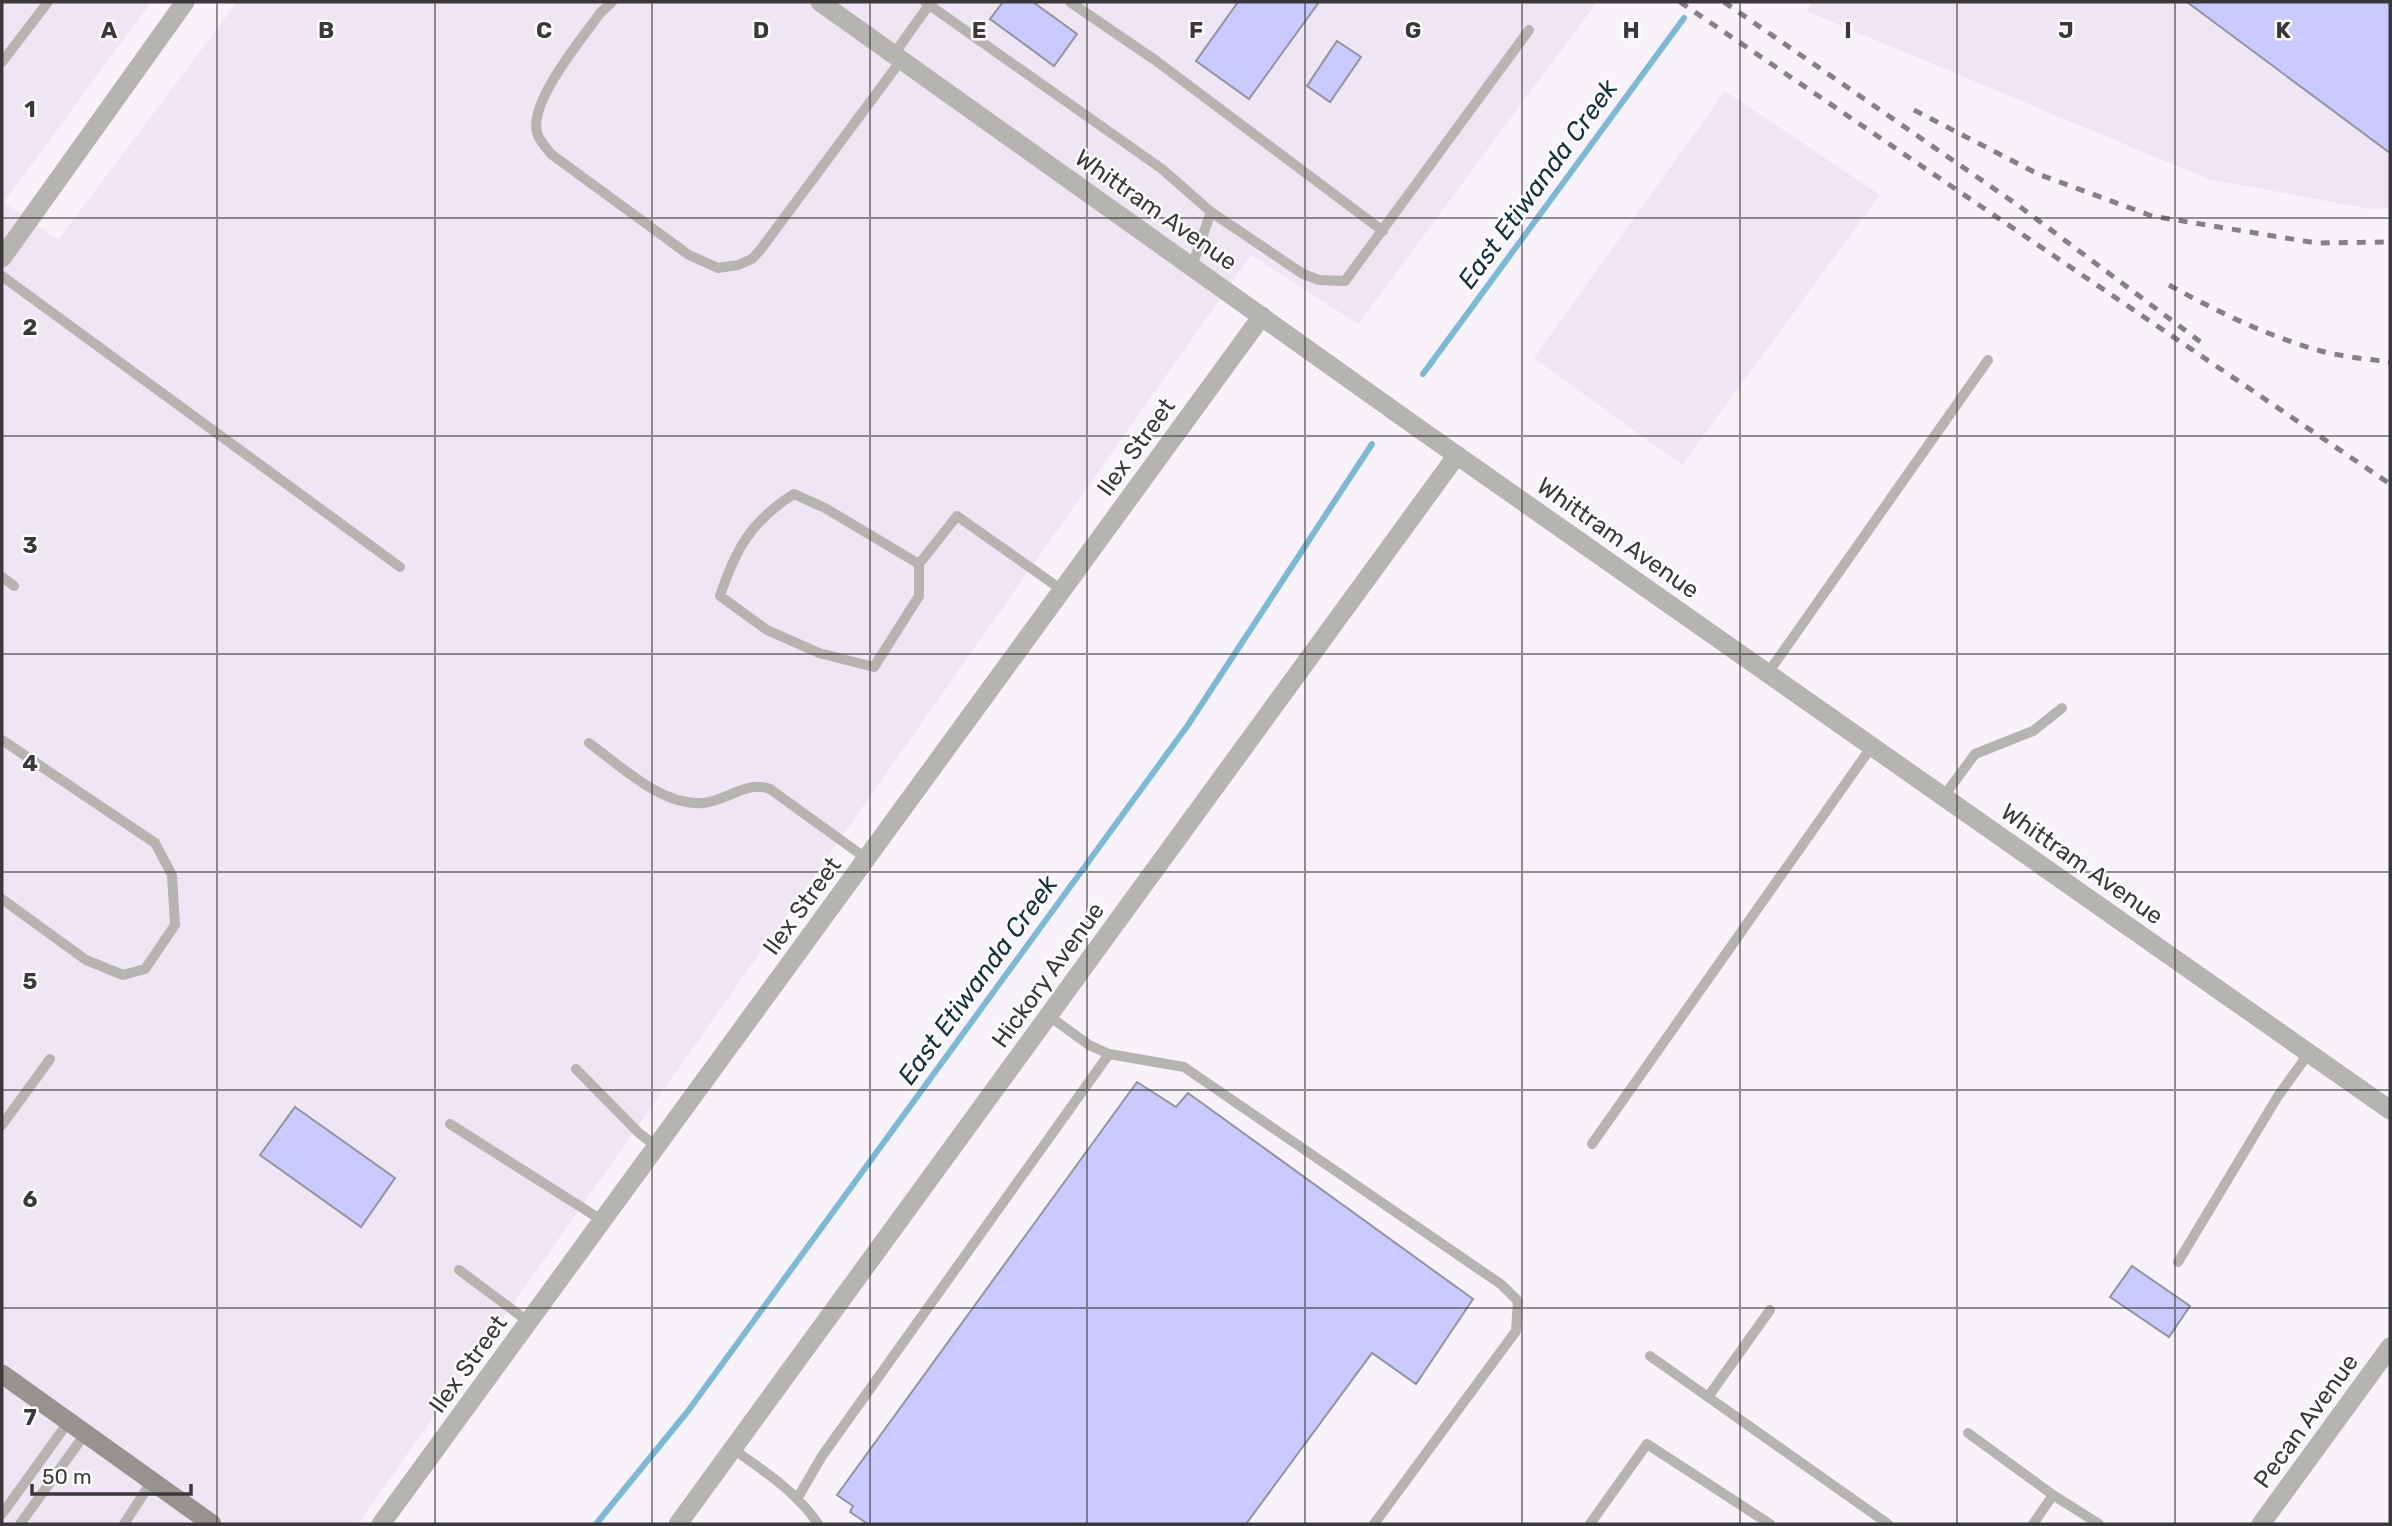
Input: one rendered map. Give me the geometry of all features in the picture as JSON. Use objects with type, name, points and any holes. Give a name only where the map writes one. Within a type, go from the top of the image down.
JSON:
[{"type":"main road","points":[[2,1374],[211,1524]]},
{"type":"street","points":[[2,258],[185,2]]},
{"type":"street","name":"Whittram Avenue","points":[[820,2],[1418,428],[2390,1110]]},
{"type":"street","name":"Ilex Street","points":[[381,1524],[1262,316]]},
{"type":"street","name":"Hickory Avenue","points":[[678,1524],[1457,455]]},
{"type":"street","name":"Pecan Avenue","points":[[2261,1524],[2390,1347]]},
{"type":"lane","points":[[2,62],[48,2]]},
{"type":"lane","points":[[611,2],[600,13],[546,91],[536,118],[537,135],[551,154],[561,162],[689,255],[718,268],[738,265],[752,259],[761,250],[898,57],[928,3],[1162,169],[1211,212],[1303,274],[1327,281],[1345,281],[1529,30]]},
{"type":"lane","points":[[1070,2],[1155,60],[1383,231]]},
{"type":"lane","points":[[1192,266],[1211,212]]},
{"type":"lane","points":[[2,276],[400,567]]},
{"type":"lane","points":[[1768,673],[1988,360]]},
{"type":"lane","points":[[919,565],[825,508],[794,494],[768,510],[734,555],[720,596],[767,630],[819,653],[874,667],[919,596],[919,565],[957,516],[1062,590]]},
{"type":"lane","points":[[2,577],[14,586]]},
{"type":"lane","points":[[1944,796],[1975,754],[2033,731],[2062,708]]},
{"type":"lane","points":[[2,740],[155,843],[172,875],[175,925],[145,969],[123,975],[86,960],[2,899]]},
{"type":"lane","points":[[589,743],[648,786],[686,802],[704,803],[752,786],[770,789],[867,859]]},
{"type":"lane","points":[[1592,1144],[1872,746]]},
{"type":"lane","points":[[1049,1016],[1089,1045],[1109,1054],[1184,1067],[1502,1285],[1518,1301],[1516,1331],[1374,1524]]},
{"type":"lane","points":[[2178,1262],[2278,1096],[2309,1053]]},
{"type":"lane","points":[[797,1499],[822,1456],[1109,1054]]},
{"type":"lane","points":[[2,1125],[50,1059]]},
{"type":"lane","points":[[576,1069],[639,1133],[657,1147]]},
{"type":"lane","points":[[450,1124],[603,1222]]},
{"type":"lane","points":[[459,1270],[529,1322]]},
{"type":"lane","points":[[1708,1397],[1770,1310]]},
{"type":"lane","points":[[1650,1356],[1888,1524]]},
{"type":"lane","points":[[2,1514],[69,1422]]},
{"type":"lane","points":[[1968,1433],[2053,1495],[2099,1524]]},
{"type":"lane","points":[[20,1524],[85,1434]]},
{"type":"lane","points":[[1590,1524],[1647,1444],[1770,1524]]},
{"type":"lane","points":[[733,1449],[797,1499],[818,1524]]},
{"type":"lane","points":[[124,1524],[152,1481]]},
{"type":"lane","points":[[2033,1524],[2053,1495]]},
{"type":"shaded area","points":[[2,2],[151,2],[4,202],[58,240],[237,2],[1597,2],[1358,324],[1251,255],[358,1524],[2,1524]]},
{"type":"shaded area","points":[[1813,2],[2390,2],[2390,208],[2376,210],[2208,179],[1806,11]]},
{"type":"shaded area","points":[[1725,91],[1880,195],[1682,465],[1534,358]]},
{"type":"building","points":[[1003,2],[1033,2],[1077,34],[1054,66],[990,19]]},
{"type":"building","points":[[1238,2],[1319,2],[1249,99],[1196,61]]},
{"type":"building","points":[[2187,2],[2390,2],[2390,153]]},
{"type":"building","points":[[1337,41],[1361,57],[1330,102],[1307,86]]},
{"type":"building","points":[[1137,1082],[1176,1107],[1188,1093],[1473,1299],[1416,1384],[1372,1353],[1246,1524],[868,1524],[850,1512],[853,1506],[837,1495]]},
{"type":"building","points":[[295,1107],[395,1178],[361,1227],[260,1155]]},
{"type":"building","points":[[2132,1266],[2190,1306],[2169,1337],[2110,1297]]},
{"type":"waterway","name":"East Etiwanda Creek","points":[[1423,374],[1684,18]]},
{"type":"waterway","name":"East Etiwanda Creek","points":[[596,1524],[688,1411],[1188,725],[1372,444]]},
{"type":"railway","points":[[1680,2],[2390,484]]},
{"type":"railway","points":[[1724,2],[2019,206],[2202,343]]},
{"type":"railway","points":[[1914,110],[2038,174],[2152,216],[2316,243],[2390,242]]},
{"type":"railway","points":[[2169,285],[2224,314],[2301,345],[2329,353],[2390,362]]}]
